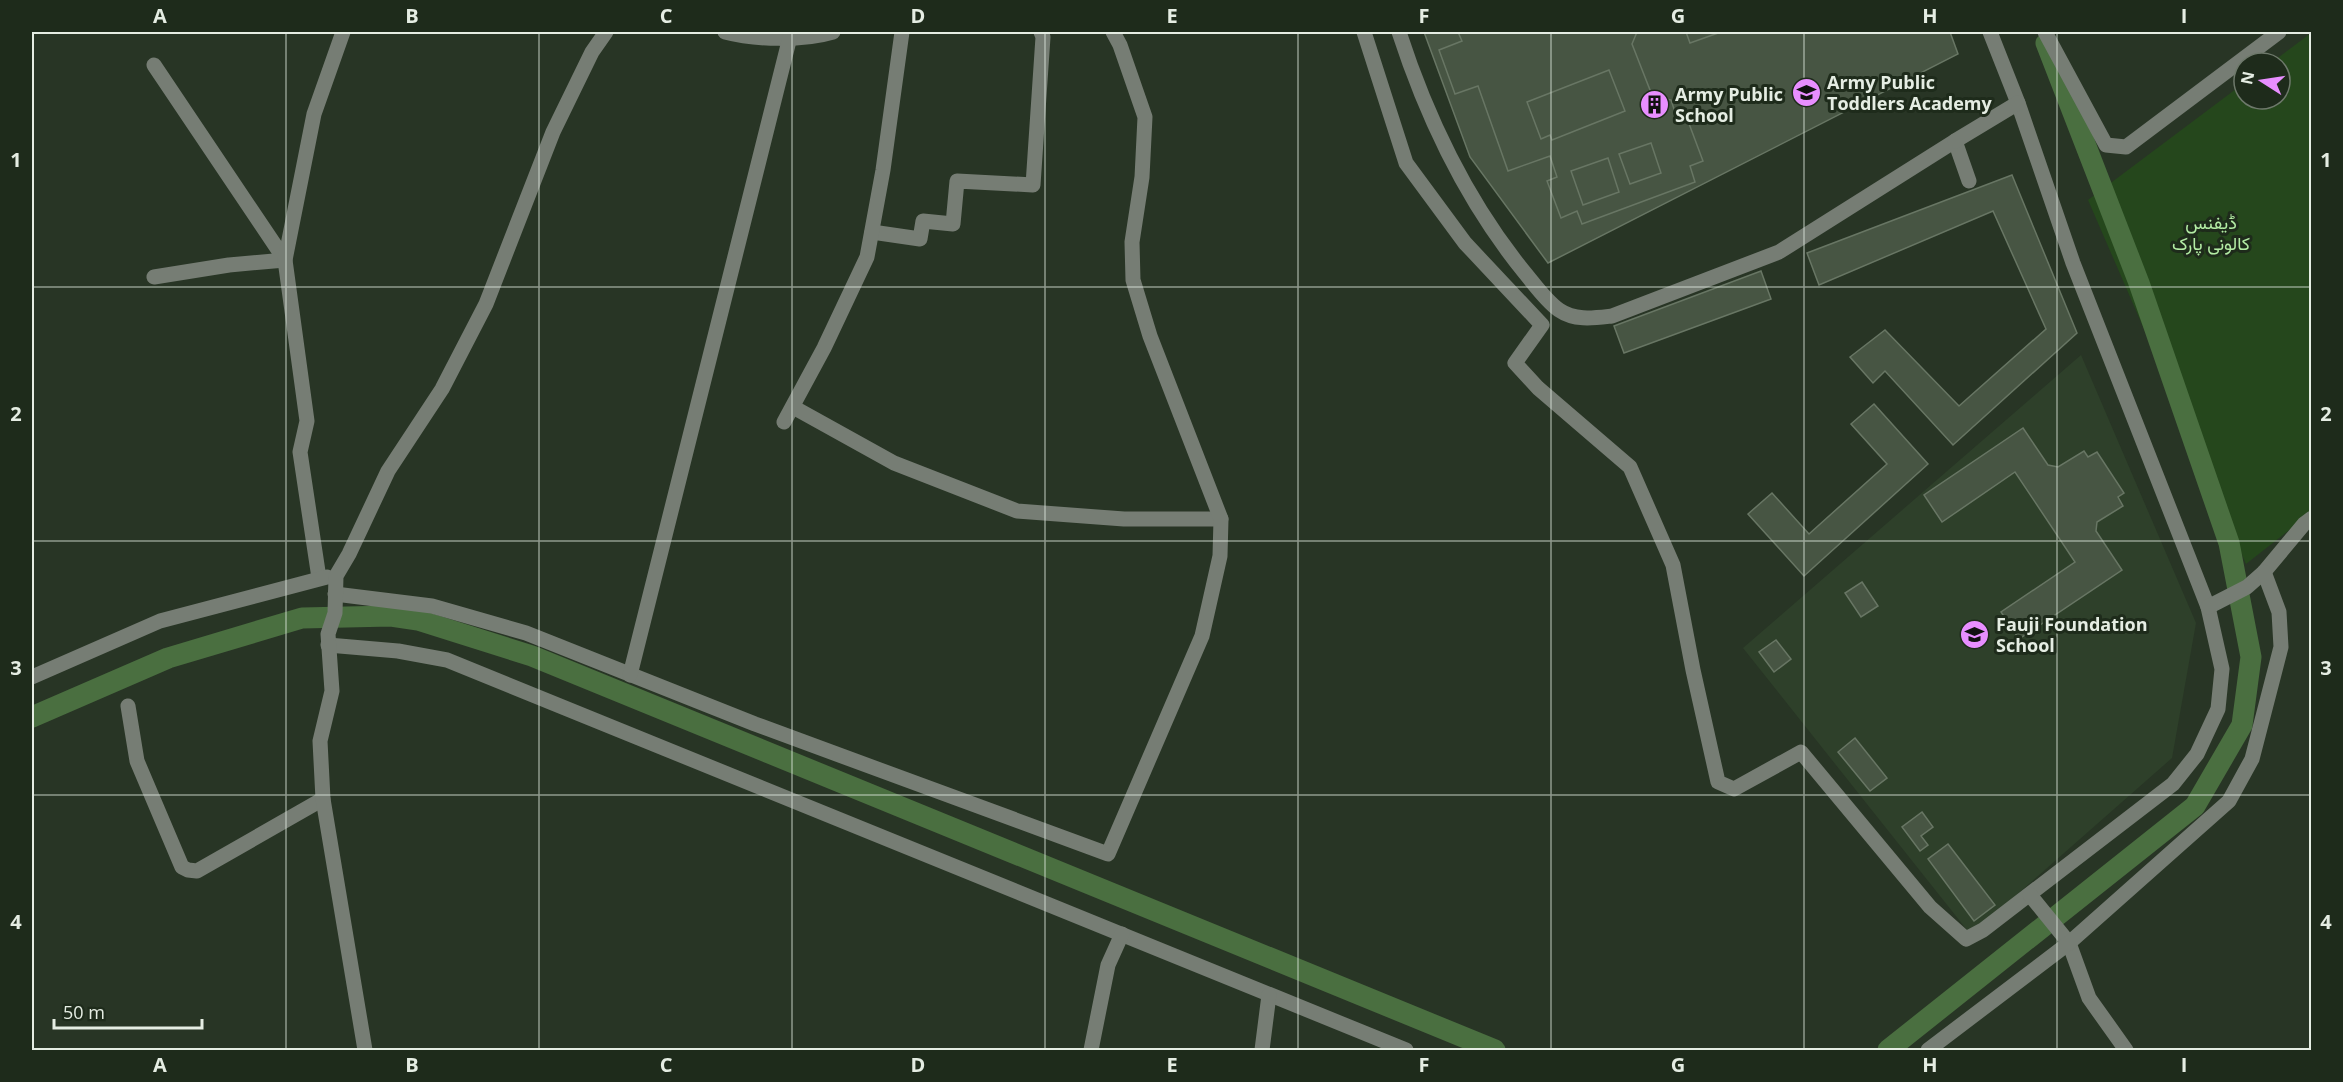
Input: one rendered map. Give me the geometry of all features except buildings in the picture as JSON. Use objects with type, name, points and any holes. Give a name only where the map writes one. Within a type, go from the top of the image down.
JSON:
[{"type":"street","points":[[319,578],[300,452],[307,422],[285,260],[314,114],[334,52],[343,32]]},
{"type":"street","points":[[366,1050],[323,799],[320,741],[332,691],[328,639],[335,613],[336,576],[349,555],[388,471],[442,388],[486,304],[553,132],[592,52],[606,32]]},
{"type":"street","points":[[725,32],[746,38],[821,36],[833,32]]},
{"type":"street","points":[[784,422],[824,348],[867,257],[883,170],[902,32]]},
{"type":"street","points":[[872,232],[920,239],[923,221],[953,224],[957,181],[1033,185],[1043,37],[1041,32]]},
{"type":"street","points":[[336,594],[432,606],[526,633],[755,724],[1108,854],[1202,636],[1220,555],[1221,519],[1150,336],[1133,280],[1132,242],[1142,177],[1145,117],[1120,45],[1113,32]]},
{"type":"street","points":[[1364,32],[1406,163],[1465,243],[1542,326],[1515,363],[1538,388],[1630,467],[1673,565],[1718,782],[1734,789],[1801,752],[1930,907],[1966,939],[2034,900],[2173,784],[2197,754],[2218,709],[2222,669],[2215,603],[2073,263],[2018,103],[1990,32]]},
{"type":"street","points":[[1399,32],[1432,120],[1471,196],[1505,248],[1538,288],[1559,311],[1583,319],[1612,316],[1779,252],[2018,103]]},
{"type":"street","points":[[2045,32],[2106,145],[2126,147],[2280,32]]},
{"type":"street","points":[[630,675],[790,37]]},
{"type":"street","points":[[154,64],[285,260]]},
{"type":"street","points":[[1955,141],[1969,181]]},
{"type":"street","points":[[154,277],[229,265],[285,260]]},
{"type":"street","points":[[793,407],[894,463],[1017,511],[1124,519],[1221,519]]},
{"type":"street","points":[[2215,603],[2247,586],[2264,572],[2308,521]]},
{"type":"street","points":[[2308,521],[2312,538]]},
{"type":"street","points":[[1928,1050],[2069,943],[2229,801],[2252,759],[2281,647],[2280,612],[2264,572]]},
{"type":"street","points":[[33,674],[160,621],[319,578],[336,576]]},
{"type":"street","points":[[328,639],[447,660],[1406,1050]]},
{"type":"street","points":[[128,706],[137,761],[182,867],[188,870],[197,871],[323,799]]},
{"type":"street","points":[[2034,900],[2069,943],[2089,998],[2126,1050]]},
{"type":"street","points":[[1091,1050],[1108,965],[1122,934]]},
{"type":"street","points":[[1262,1050],[1269,995]]},
{"type":"shaded area","name":"Fauji Foundation School","points":[[2081,355],[2196,623],[2172,758],[1971,935],[1743,648]]},
{"type":"green space","name":"ڈیفنس کالونی پارک","points":[[2311,33],[2311,513],[2246,564],[2088,200],[2232,92],[2232,111],[2292,111],[2292,51],[2287,51]]},
{"type":"waterway","points":[[1888,1050],[2195,806],[2242,725],[2251,657],[2229,543],[2139,283],[2046,43]]},
{"type":"waterway","points":[[32,717],[168,658],[302,618],[391,616],[418,620],[532,656],[1495,1050]]},
{"type":"place","name":"Army Public Toddlers Academy","points":[[1806,93]]},
{"type":"place","name":"Army Public School","points":[[1654,105]]},
{"type":"place","name":"Fauji Foundation School","points":[[1975,635]]}]
